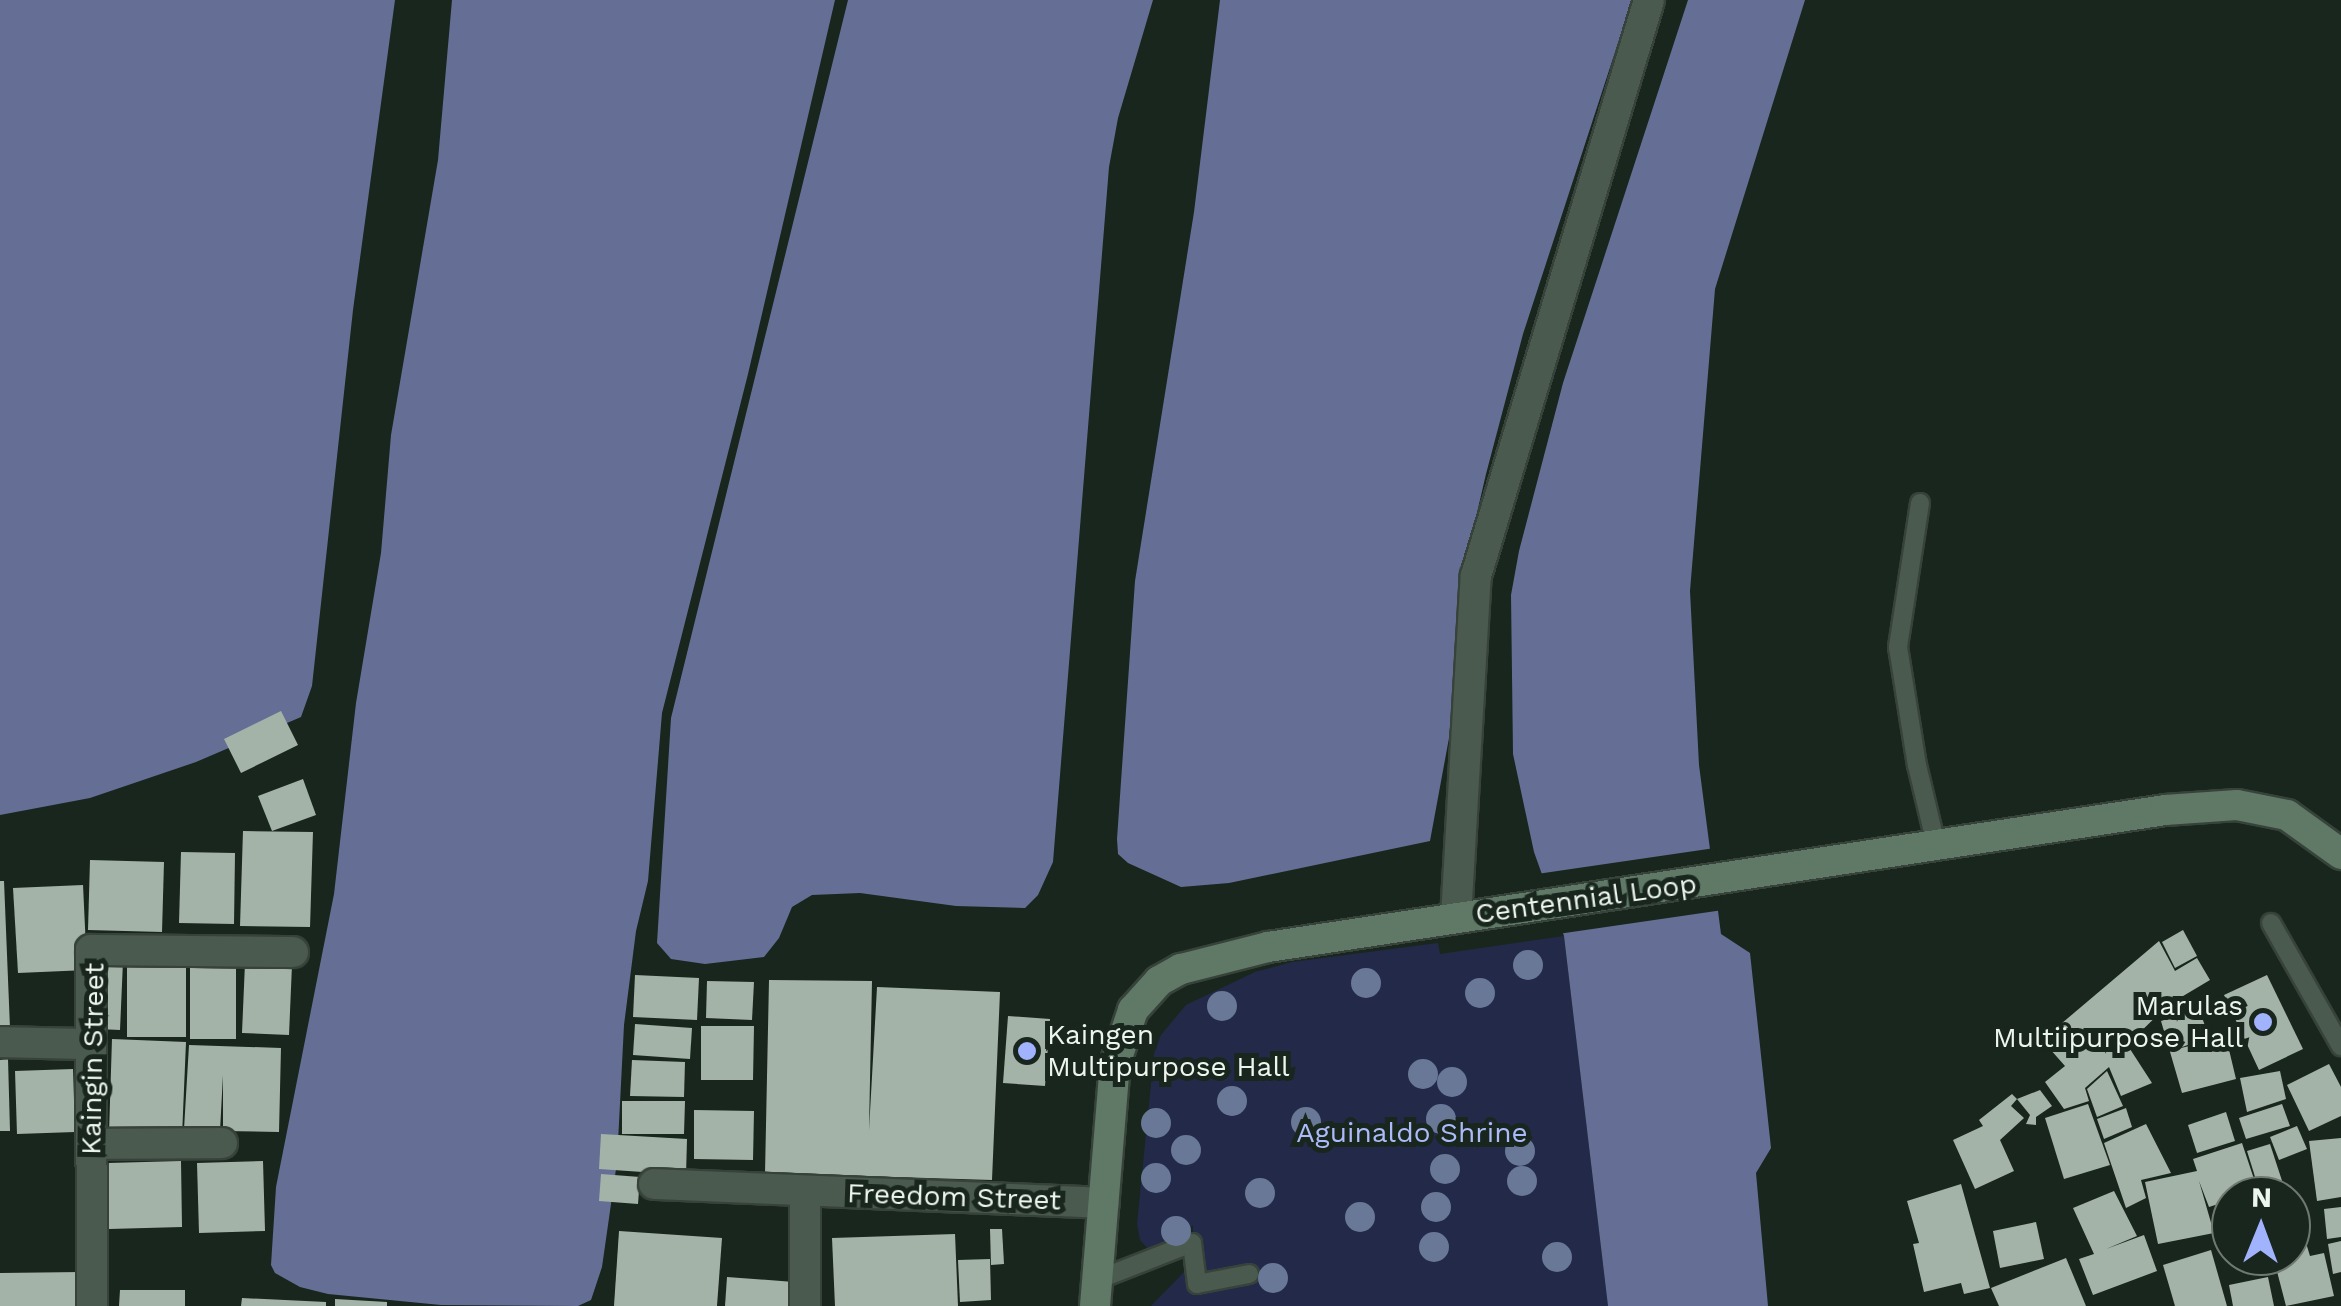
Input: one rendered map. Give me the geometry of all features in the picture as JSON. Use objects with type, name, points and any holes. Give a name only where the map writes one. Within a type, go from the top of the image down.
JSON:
[{"type":"main road","name":"Centennial Loop","points":[[1096,1293],[1115,1064],[1134,1010],[1159,981],[1235,952],[2165,810],[2238,805],[2288,816],[2341,854]]},
{"type":"street","points":[[1456,918],[1476,576],[1648,0]]},
{"type":"street","name":"Kaingin Street","points":[[92,1306],[91,950],[293,952]]},
{"type":"street","points":[[0,1042],[90,1044]]},
{"type":"street","points":[[90,1144],[222,1143]]},
{"type":"street","name":"Freedom Street","points":[[654,1184],[1104,1203]]},
{"type":"street","points":[[804,1306],[805,1191]]},
{"type":"lane","points":[[1920,504],[1898,647],[1916,765],[1936,845]]},
{"type":"lane","points":[[2271,923],[2341,1046]]},
{"type":"lane","points":[[1096,1293],[1192,1243],[1197,1284],[1249,1274]]},
{"type":"green space","name":"Aguinaldo Shrine","points":[[1564,936],[1608,1306],[1151,1306],[1191,1265],[1193,1225],[1155,1256],[1140,1240],[1137,1224],[1154,1054],[1161,1035],[1186,1005],[1255,972],[1292,962],[1438,943],[1440,954]]},
{"type":"shaded area","points":[[0,0],[395,0],[353,310],[312,686],[301,717],[196,762],[90,798],[0,815]]},
{"type":"shaded area","points":[[452,0],[835,0],[748,374],[662,713],[648,881],[636,931],[624,1025],[617,1162],[602,1267],[591,1300],[578,1306],[441,1305],[328,1294],[300,1287],[275,1273],[271,1265],[276,1187],[334,894],[356,703],[381,553],[391,435],[438,160]]},
{"type":"shaded area","points":[[848,0],[1153,0],[1118,118],[1109,167],[1053,862],[1038,895],[1025,908],[956,906],[860,893],[812,895],[792,907],[779,938],[764,957],[705,964],[671,959],[657,943],[671,718]]},
{"type":"shaded area","points":[[1220,0],[1632,0],[1523,334],[1486,474],[1466,560],[1449,738],[1430,841],[1229,883],[1181,887],[1128,863],[1118,854],[1117,839],[1135,581],[1194,212]]},
{"type":"shaded area","points":[[1688,0],[1805,0],[1715,289],[1690,591],[1699,765],[1721,934],[1750,953],[1771,1148],[1756,1173],[1768,1306],[1608,1306],[1564,936],[1534,852],[1513,754],[1511,595],[1563,383]]},
{"type":"pier","points":[[1715,848],[1723,910],[1558,934],[1537,874]]},
{"type":"building","points":[[281,711],[298,745],[241,773],[224,739]]},
{"type":"building","points":[[303,779],[316,815],[272,831],[258,796]]},
{"type":"building","points":[[243,831],[313,832],[310,927],[240,926]]},
{"type":"building","points":[[181,852],[235,853],[234,924],[179,923]]},
{"type":"building","points":[[90,860],[164,862],[162,932],[88,930]]},
{"type":"building","points":[[0,881],[4,881],[10,1028],[0,1029]]},
{"type":"building","points":[[83,885],[87,970],[18,973],[13,888]]},
{"type":"building","points":[[2183,930],[2197,956],[2175,968],[2162,942]]},
{"type":"building","points":[[2159,941],[2175,971],[2197,958],[2210,980],[2168,1005],[2130,1042],[2119,1032],[2152,1083],[2121,1096],[2109,1067],[2085,1088],[2089,1101],[2064,1109],[2045,1082],[2065,1066],[2042,1040]]},
{"type":"building","points":[[101,960],[123,961],[120,1030],[98,1029]]},
{"type":"building","points":[[190,960],[236,960],[236,1039],[190,1039]]},
{"type":"building","points":[[127,962],[186,962],[186,1037],[127,1037]]},
{"type":"building","points":[[245,963],[292,965],[289,1035],[242,1033]]},
{"type":"building","points":[[635,975],[699,978],[697,1020],[633,1017]]},
{"type":"building","name":"Marulas Multiipurpose Hall","points":[[2267,975],[2303,1049],[2259,1070],[2224,995]]},
{"type":"building","points":[[769,980],[872,981],[869,1130],[877,987],[1000,992],[992,1180],[765,1173]]},
{"type":"building","points":[[707,981],[754,982],[752,1020],[706,1018]]},
{"type":"building","points":[[2199,1009],[2209,1037],[2177,1049],[2226,1037],[2236,1079],[2182,1093],[2161,1021]]},
{"type":"building","name":"Kaingen Multipurpose Hall","points":[[1008,1016],[1050,1019],[1045,1086],[1003,1083]]},
{"type":"building","points":[[635,1024],[692,1028],[690,1059],[633,1055]]},
{"type":"building","points":[[701,1026],[754,1026],[753,1080],[701,1080]]},
{"type":"building","points":[[112,1039],[186,1042],[182,1136],[109,1133]]},
{"type":"building","points":[[189,1045],[281,1048],[279,1132],[223,1131],[223,1075],[220,1131],[184,1129]]},
{"type":"building","points":[[8,1059],[10,1131],[0,1131],[0,1060]]},
{"type":"building","points":[[632,1060],[685,1062],[684,1097],[630,1096]]},
{"type":"building","points":[[2329,1064],[2341,1087],[2341,1116],[2309,1131],[2287,1085]]},
{"type":"building","points":[[73,1069],[75,1132],[17,1134],[15,1071]]},
{"type":"building","points":[[2107,1071],[2123,1106],[2097,1117],[2087,1089]]},
{"type":"building","points":[[2280,1071],[2286,1099],[2247,1112],[2240,1078]]},
{"type":"building","points":[[2040,1090],[2052,1106],[2036,1117],[2036,1125],[2026,1124],[2030,1115],[2017,1099]]},
{"type":"building","points":[[2012,1094],[2017,1099],[2011,1106],[2024,1118],[2000,1140],[2014,1171],[1975,1189],[1953,1140],[1983,1126],[1979,1120]]},
{"type":"building","points":[[622,1101],[685,1101],[684,1134],[622,1134]]},
{"type":"building","points":[[2088,1104],[2110,1165],[2064,1179],[2045,1118]]},
{"type":"building","points":[[2282,1104],[2290,1126],[2246,1139],[2239,1118]]},
{"type":"building","points":[[2126,1108],[2132,1127],[2104,1139],[2097,1119]]},
{"type":"building","points":[[694,1110],[754,1111],[753,1160],[694,1159]]},
{"type":"building","points":[[2226,1112],[2235,1141],[2197,1153],[2188,1125]]},
{"type":"building","points":[[2146,1124],[2171,1173],[2141,1180],[2146,1198],[2126,1208],[2104,1143]]},
{"type":"building","points":[[2297,1126],[2307,1149],[2279,1160],[2270,1137]]},
{"type":"building","points":[[601,1134],[687,1139],[686,1175],[599,1169]]},
{"type":"building","points":[[2341,1138],[2341,1197],[2317,1201],[2309,1141]]},
{"type":"building","points":[[2242,1143],[2253,1176],[2211,1176],[2209,1207],[2199,1181],[2211,1234],[2158,1244],[2145,1182],[2197,1171],[2193,1159]]},
{"type":"building","points":[[2270,1144],[2280,1176],[2255,1176],[2247,1151]]},
{"type":"building","points":[[181,1161],[182,1227],[109,1229],[108,1163]]},
{"type":"building","points":[[263,1161],[265,1231],[199,1233],[197,1163]]},
{"type":"building","points":[[601,1174],[640,1177],[638,1204],[599,1201]]},
{"type":"building","points":[[1961,1184],[1990,1288],[1964,1294],[1961,1283],[1924,1292],[1913,1244],[1919,1243],[1907,1201]]},
{"type":"building","points":[[2114,1191],[2137,1236],[2106,1249],[2144,1235],[2157,1271],[2093,1295],[2079,1259],[2094,1254],[2073,1208]]},
{"type":"building","points":[[2341,1207],[2341,1237],[2327,1239],[2324,1209]]},
{"type":"building","points":[[2036,1222],[2044,1259],[2000,1268],[1993,1231]]},
{"type":"building","points":[[990,1229],[1002,1229],[1004,1264],[991,1265]]},
{"type":"building","points":[[619,1231],[722,1238],[717,1306],[614,1306]]},
{"type":"building","points":[[955,1234],[958,1306],[835,1306],[832,1238]]},
{"type":"building","points":[[2341,1241],[2341,1272],[2333,1274],[2328,1244]]},
{"type":"building","points":[[2211,1250],[2211,1276],[2218,1276],[2227,1306],[2175,1306],[2163,1265]]},
{"type":"building","points":[[2324,1253],[2334,1296],[2286,1306],[2278,1276],[2311,1276],[2311,1256]]},
{"type":"building","points":[[2066,1258],[2086,1306],[1999,1306],[1991,1288]]},
{"type":"building","points":[[990,1259],[991,1300],[960,1302],[958,1260]]},
{"type":"building","points":[[81,1272],[82,1306],[0,1306],[0,1273]]},
{"type":"building","points":[[727,1277],[794,1282],[793,1306],[725,1306]]},
{"type":"building","points":[[2268,1277],[2274,1306],[2233,1306],[2229,1285]]},
{"type":"building","points":[[120,1290],[185,1290],[185,1306],[119,1306]]},
{"type":"building","points":[[242,1298],[326,1302],[326,1306],[241,1306]]},
{"type":"building","points":[[335,1299],[387,1302],[387,1306],[335,1306]]},
{"type":"place","name":"Marulas Multiipurpose Hall","points":[[2263,1022]]},
{"type":"place","name":"Kaingen Multipurpose Hall","points":[[1027,1051]]}]
